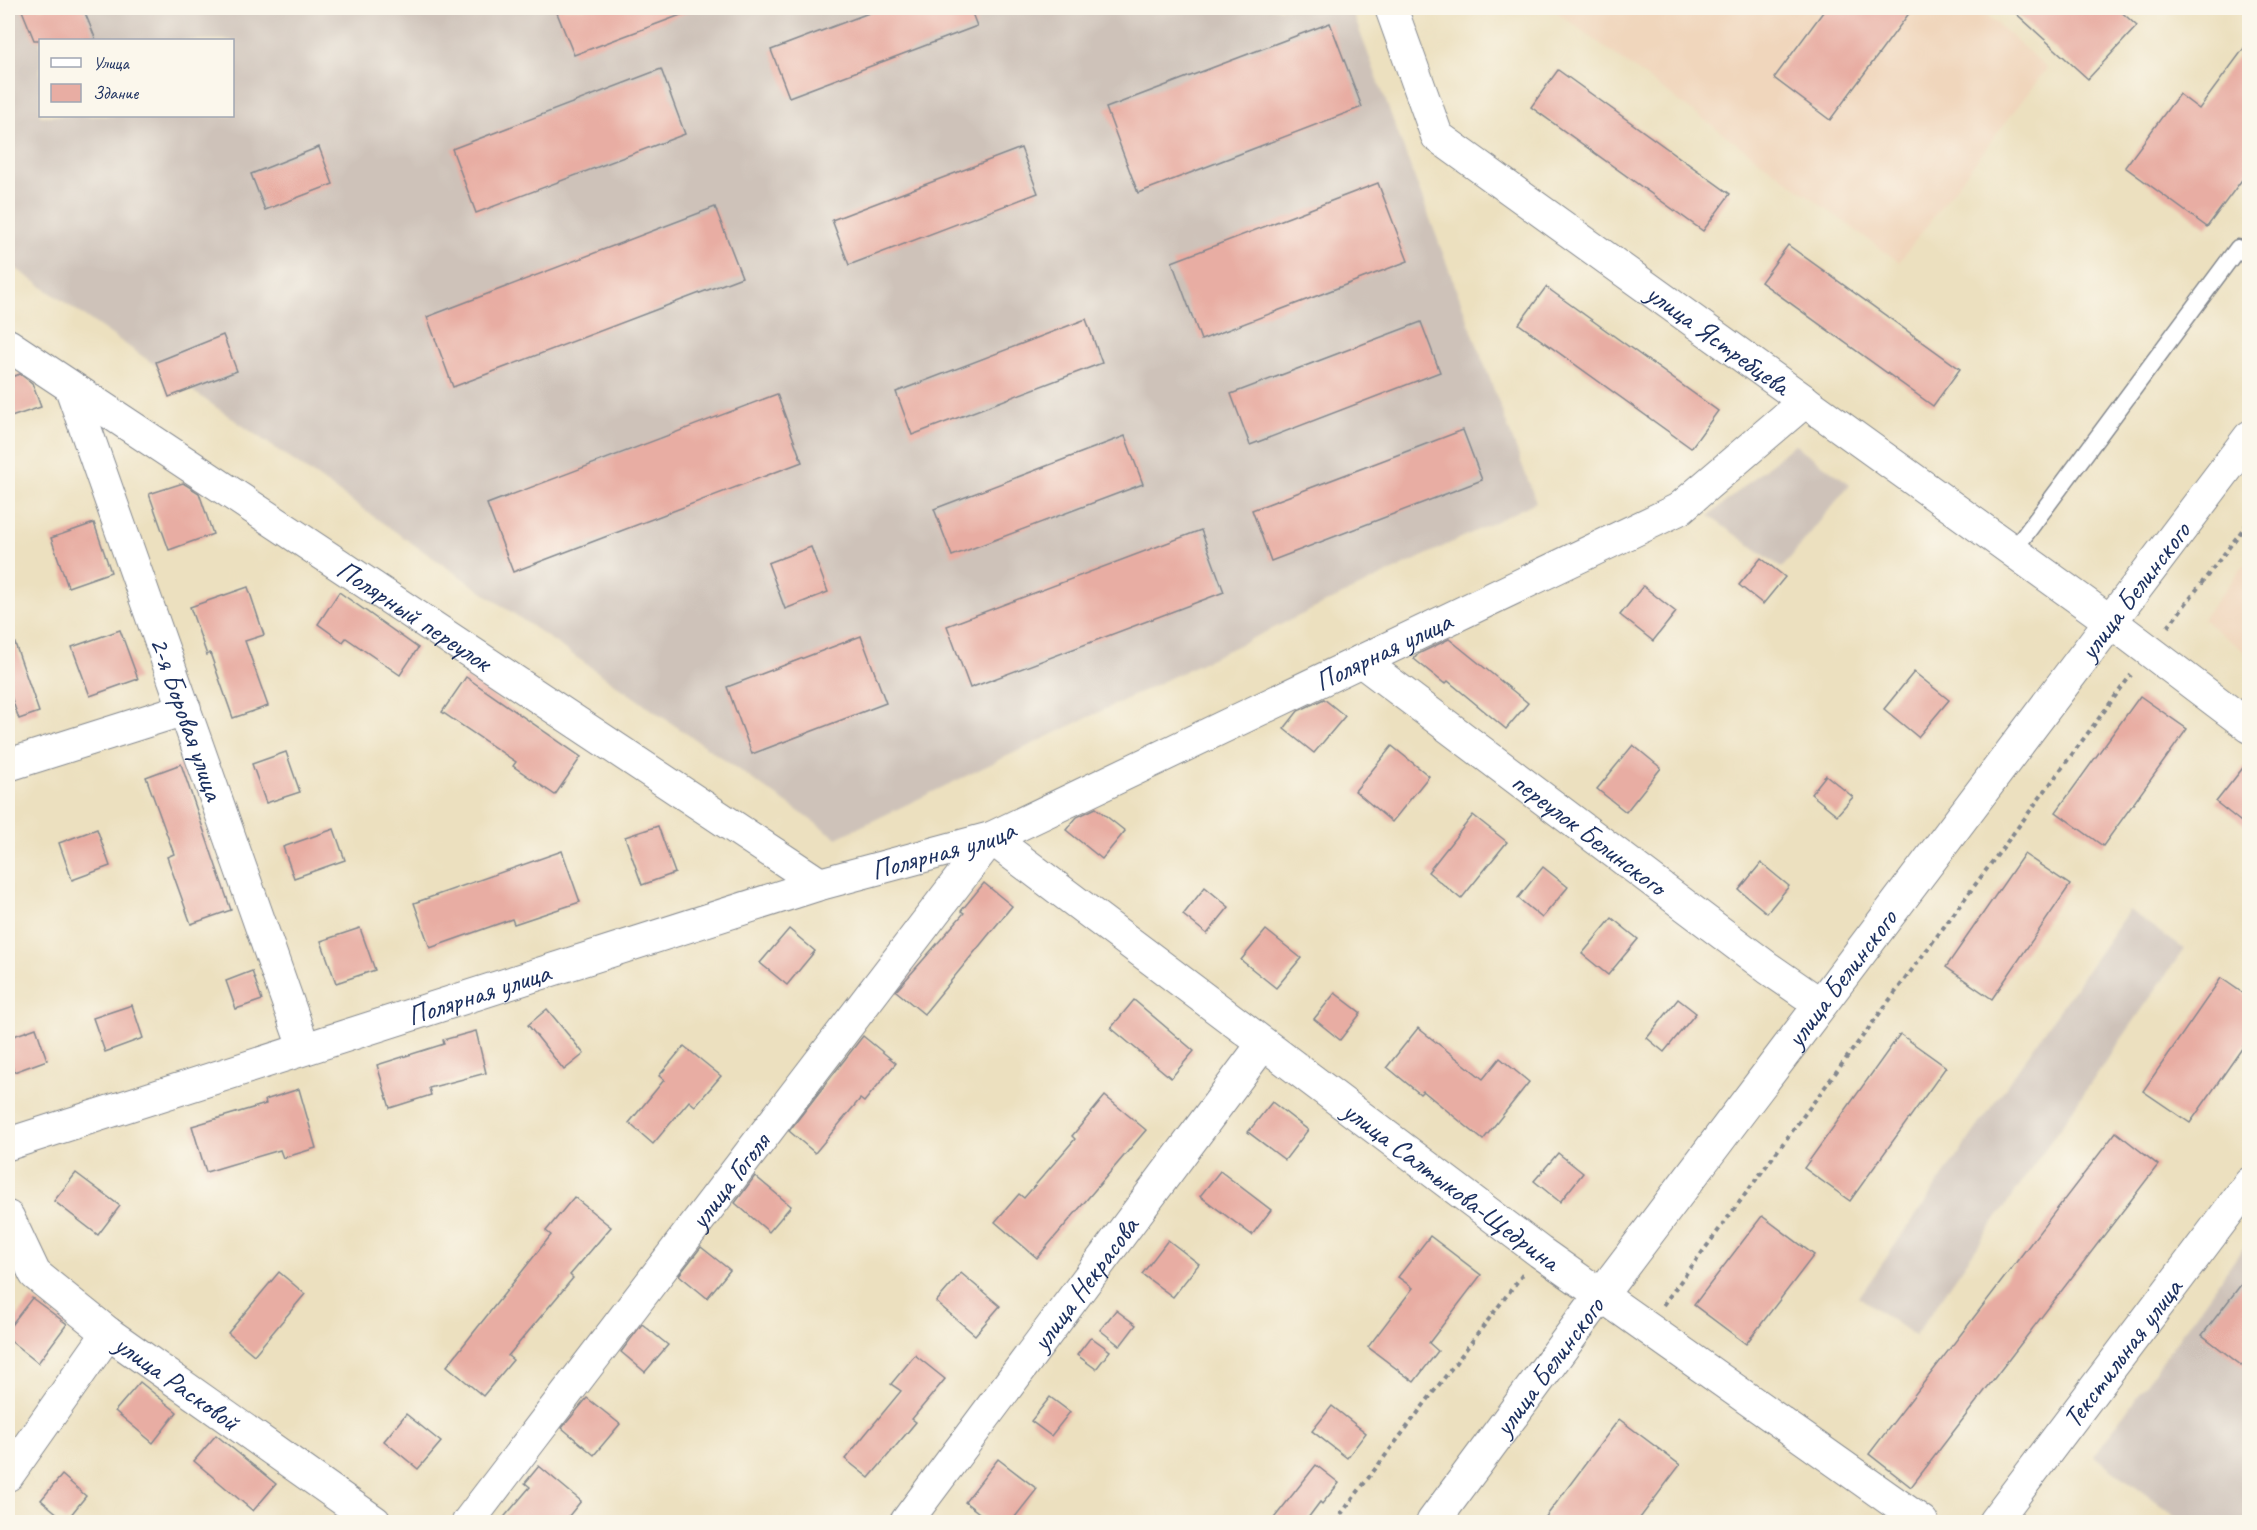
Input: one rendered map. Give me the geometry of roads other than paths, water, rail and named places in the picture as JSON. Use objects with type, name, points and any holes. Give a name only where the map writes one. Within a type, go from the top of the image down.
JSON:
[{"type":"main road","name":"улица Белинского","points":[[1433,1522],[1820,1004],[2250,437]]},
{"type":"street","name":"улица Ястребцева","points":[[1391,8],[1437,136],[2110,621],[2250,727]]},
{"type":"street","name":"Полярный переулок","points":[[8,345],[820,884]]},
{"type":"street","name":"2-я Боровая улица","points":[[71,388],[304,1048]]},
{"type":"street","name":"Полярная улица","points":[[8,1144],[820,884],[991,838],[1679,509],[1805,401]]},
{"type":"street","name":"переулок Белинского","points":[[1361,661],[1758,961],[1820,1004]]},
{"type":"street","points":[[8,765],[185,709]]},
{"type":"street","name":"улица Салтыкова-Щедрина","points":[[991,838],[1540,1252],[1922,1522]]},
{"type":"street","name":"улица Гоголя","points":[[468,1522],[991,838]]},
{"type":"street","name":"улица Некрасова","points":[[906,1522],[1263,1044]]},
{"type":"street","name":"Текстильная улица","points":[[1994,1522],[2250,1183]]},
{"type":"street","name":"улица Расковой","points":[[8,1217],[35,1274],[108,1333],[375,1522]]},
{"type":"street","points":[[8,1475],[108,1333]]},
{"type":"lane","points":[[2013,551],[2238,248],[2250,260]]}]
